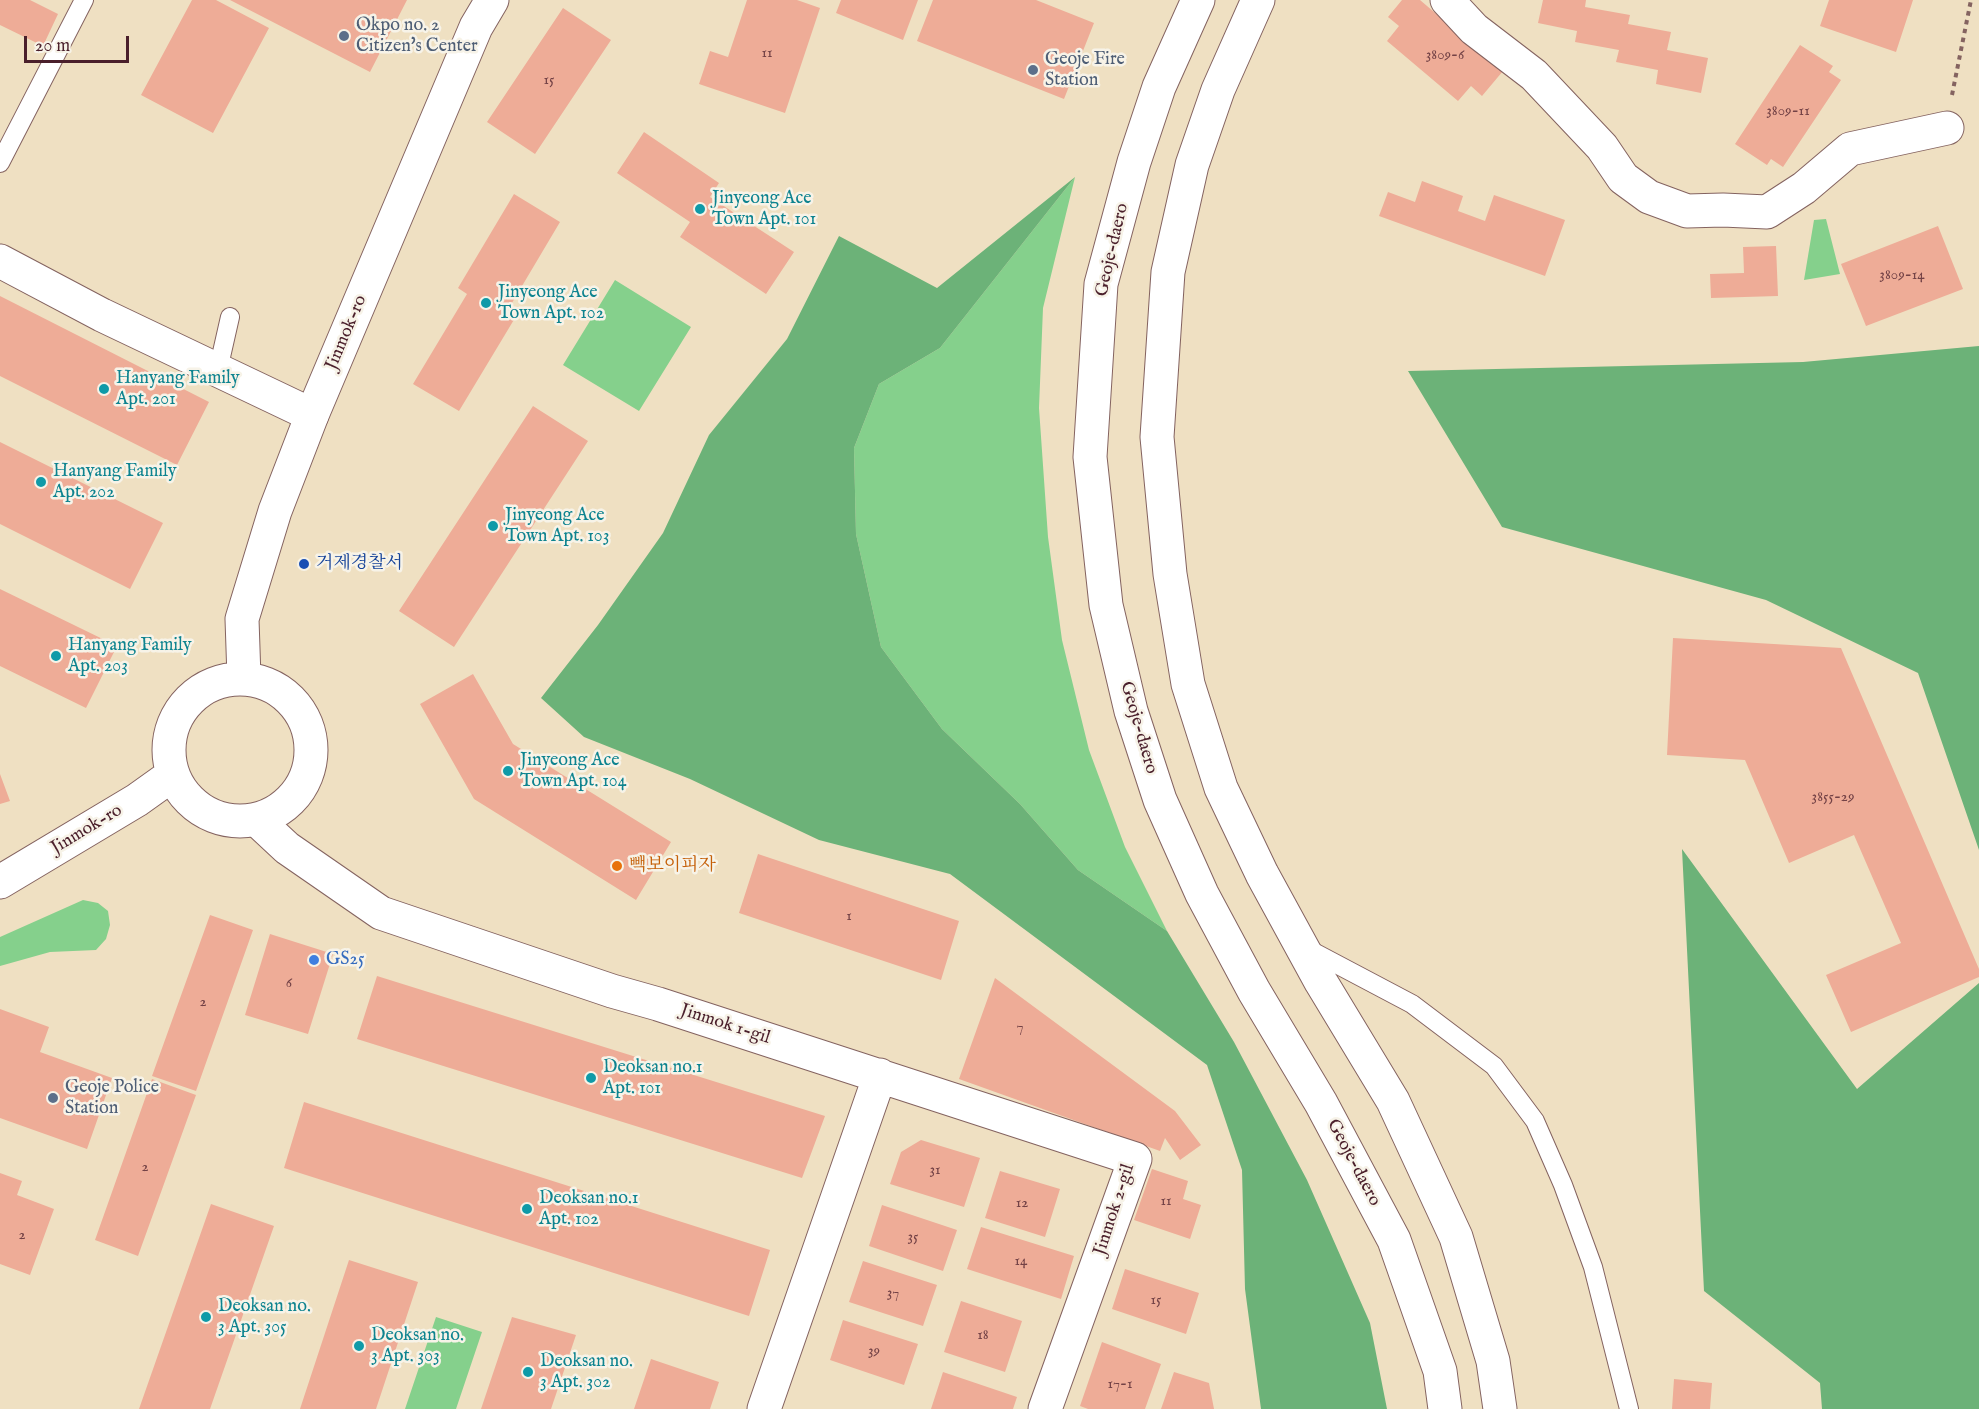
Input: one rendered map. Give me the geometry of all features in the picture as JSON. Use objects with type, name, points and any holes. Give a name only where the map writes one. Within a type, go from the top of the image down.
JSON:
[{"type":"street","name":"Jinmok-ro","points":[[244,678],[242,619],[275,511],[312,415],[476,27],[492,0]]},
{"type":"street","name":"Geoje-daero","points":[[1198,0],[1159,87],[1134,162],[1101,284],[1090,458],[1106,605],[1131,711],[1160,800],[1202,894],[1394,1240],[1440,1371],[1445,1409]]},
{"type":"street","points":[[1258,0],[1218,90],[1192,165],[1168,272],[1157,437],[1170,574],[1188,684],[1221,788],[1262,874],[1321,982],[1393,1101],[1456,1237],[1493,1361],[1500,1409]]},
{"type":"street","points":[[1447,0],[1474,29],[1534,75],[1602,147],[1623,178],[1650,197],[1687,211],[1767,212],[1804,188],[1850,150],[1947,128]]},
{"type":"street","points":[[0,261],[102,315],[312,415]]},
{"type":"street","points":[[244,678],[266,683],[285,694],[300,711],[310,732],[312,754],[307,776],[295,796],[278,811],[257,820],[237,822],[216,817],[198,808],[183,793],[172,775],[168,752],[171,729],[182,708],[199,691],[220,680],[244,678]]},
{"type":"street","name":"Jinmok-ro","points":[[0,882],[137,800],[172,775]]},
{"type":"street","name":"Jinmok 1-gil","points":[[257,820],[287,848],[381,913],[612,992],[669,1007],[880,1075]]},
{"type":"street","points":[[764,1409],[880,1075]]},
{"type":"street","name":"Jinmok 2-gil","points":[[880,1075],[1135,1159],[1045,1409]]},
{"type":"lane","points":[[0,163],[84,0]]},
{"type":"lane","points":[[218,370],[230,316]]},
{"type":"lane","points":[[1301,945],[1412,1004],[1494,1066],[1535,1121],[1563,1185],[1593,1268],[1629,1409]]},
{"type":"path","points":[[1947,128],[1962,38],[1971,0]]},
{"type":"green space","points":[[1075,177],[1043,308],[1039,408],[1048,537],[1062,640],[1089,750],[1125,847],[1167,931],[1078,870],[1020,804],[942,729],[881,647],[856,534],[854,448],[879,384],[940,348]]},
{"type":"green space","points":[[1075,177],[940,348],[879,384],[854,448],[856,534],[881,647],[942,729],[1020,804],[1078,870],[1167,931],[1234,1042],[1307,1180],[1370,1323],[1387,1409],[1261,1409],[1245,1289],[1242,1170],[1207,1065],[950,874],[819,840],[690,779],[584,737],[541,698],[598,625],[663,533],[709,435],[787,339],[839,236],[937,288]]},
{"type":"green space","points":[[1826,219],[1840,274],[1804,280],[1814,220]]},
{"type":"green space","points":[[615,280],[691,327],[639,411],[563,365]]},
{"type":"green space","points":[[1979,346],[1979,850],[1918,673],[1766,600],[1502,527],[1408,371],[1803,362]]},
{"type":"green space","points":[[1682,849],[1857,1089],[1979,983],[1979,1409],[1822,1409],[1820,1383],[1704,1291]]},
{"type":"green space","points":[[83,900],[98,903],[108,911],[110,925],[106,939],[96,950],[50,952],[0,966],[0,937]]},
{"type":"green space","points":[[436,1317],[482,1332],[456,1409],[405,1409]]},
{"type":"building","points":[[0,0],[30,0],[58,14],[43,46],[0,25]]},
{"type":"building","points":[[192,0],[216,0],[269,28],[213,133],[141,95]]},
{"type":"building","name":"Okpo no. 2 Citizen's Center","points":[[230,0],[407,0],[370,72]]},
{"type":"building","points":[[747,0],[797,0],[820,8],[785,113],[699,84],[710,51],[728,57]]},
{"type":"building","points":[[841,0],[918,0],[903,40],[836,13]]},
{"type":"building","name":"Geoje Fire Station","points":[[933,0],[1036,0],[1094,23],[1064,99],[917,41]]},
{"type":"building","points":[[1402,0],[1420,0],[1503,71],[1482,96],[1471,86],[1458,101],[1387,41],[1399,26],[1388,17]]},
{"type":"building","points":[[1543,0],[1586,0],[1585,7],[1630,15],[1628,24],[1671,32],[1667,50],[1708,58],[1701,93],[1656,84],[1658,70],[1616,62],[1619,50],[1575,42],[1577,31],[1538,23]]},
{"type":"building","points":[[1829,0],[1913,0],[1896,52],[1820,26]]},
{"type":"building","points":[[563,8],[611,40],[535,154],[487,122]]},
{"type":"building","points":[[1800,45],[1833,66],[1829,72],[1841,80],[1783,167],[1771,159],[1767,165],[1735,144]]},
{"type":"building","name":"Jinyeong Ace Town Apt. 101","points":[[644,132],[719,183],[710,197],[794,252],[766,294],[680,237],[690,222],[617,173]]},
{"type":"building","points":[[1422,181],[1463,196],[1458,211],[1485,221],[1494,195],[1565,220],[1545,276],[1379,216],[1388,192],[1415,202]]},
{"type":"building","name":"Jinyeong Ace Town Apt. 102","points":[[514,194],[560,222],[506,313],[515,318],[459,411],[413,384],[467,294],[458,288]]},
{"type":"building","points":[[1938,226],[1963,289],[1866,326],[1841,264]]},
{"type":"building","points":[[1776,246],[1778,296],[1711,298],[1710,274],[1744,273],[1743,247]]},
{"type":"building","name":"Hanyang Family Apt. 201","points":[[0,296],[209,402],[177,465],[0,376]]},
{"type":"building","name":"Jinyeong Ace Town Apt. 103","points":[[533,406],[588,441],[454,647],[399,611]]},
{"type":"building","name":"Hanyang Family Apt. 202","points":[[0,442],[163,523],[130,589],[0,524]]},
{"type":"building","name":"Hanyang Family Apt. 203","points":[[0,589],[117,646],[86,708],[0,666]]},
{"type":"building","points":[[1673,638],[1841,648],[1979,969],[1979,977],[1851,1032],[1826,975],[1901,943],[1854,835],[1789,863],[1745,760],[1667,755]]},
{"type":"building","name":"Jinyeong Ace Town Apt. 104","points":[[473,674],[513,744],[671,842],[636,900],[474,799],[420,704]]},
{"type":"building","points":[[0,774],[10,801],[0,804]]},
{"type":"building","points":[[758,854],[959,921],[941,980],[739,913]]},
{"type":"building","points":[[210,915],[253,930],[196,1091],[152,1076]]},
{"type":"building","points":[[270,934],[333,954],[308,1034],[245,1015]]},
{"type":"building","name":"Deoksan no.1 Apt. 101","points":[[377,976],[825,1116],[802,1178],[357,1039]]},
{"type":"building","points":[[995,978],[1175,1111],[1201,1145],[1180,1160],[1165,1138],[1160,1151],[959,1079]]},
{"type":"building","name":"Geoje Police Station","points":[[0,1009],[49,1027],[40,1052],[112,1078],[87,1149],[0,1118]]},
{"type":"building","points":[[152,1079],[196,1095],[138,1256],[95,1240]]},
{"type":"building","name":"Deoksan no.1 Apt. 102","points":[[304,1102],[770,1250],[749,1316],[284,1168]]},
{"type":"building","points":[[921,1140],[980,1158],[964,1207],[890,1184],[901,1152]]},
{"type":"building","points":[[1152,1169],[1188,1181],[1183,1199],[1201,1205],[1190,1239],[1134,1220]]},
{"type":"building","points":[[1000,1171],[1060,1189],[1045,1237],[985,1218]]},
{"type":"building","points":[[0,1173],[22,1181],[17,1195],[54,1209],[30,1275],[0,1264]]},
{"type":"building","name":"Deoksan no. 3 Apt. 305","points":[[211,1204],[274,1226],[210,1409],[139,1409]]},
{"type":"building","points":[[882,1205],[957,1230],[943,1271],[869,1246]]},
{"type":"building","points":[[981,1227],[1074,1256],[1061,1299],[967,1269]]},
{"type":"building","name":"Deoksan no. 3 Apt. 303","points":[[349,1260],[418,1282],[376,1409],[300,1409]]},
{"type":"building","points":[[863,1261],[937,1285],[923,1326],[849,1302]]},
{"type":"building","points":[[1125,1269],[1199,1293],[1186,1334],[1112,1309]]},
{"type":"building","points":[[961,1301],[1022,1321],[1005,1372],[944,1352]]},
{"type":"building","name":"Deoksan no. 3 Apt. 302","points":[[512,1317],[576,1335],[551,1409],[481,1409]]},
{"type":"building","points":[[843,1320],[918,1344],[904,1385],[830,1360]]},
{"type":"building","points":[[1102,1342],[1161,1364],[1145,1409],[1088,1409],[1080,1406]]},
{"type":"building","points":[[651,1359],[719,1382],[710,1409],[634,1409]]},
{"type":"building","points":[[943,1372],[1017,1397],[1013,1409],[931,1409]]},
{"type":"building","points":[[1174,1372],[1209,1383],[1214,1409],[1161,1409]]},
{"type":"building","points":[[1674,1379],[1712,1383],[1710,1409],[1672,1409]]},
{"type":"place","name":"Okpo no. 2 Citizen's Center","points":[[344,36]]},
{"type":"place","name":"Geoje Fire Station","points":[[1033,70]]},
{"type":"place","name":"Jinyeong Ace Town Apt. 101","points":[[700,209]]},
{"type":"place","name":"Jinyeong Ace Town Apt. 102","points":[[486,303]]},
{"type":"place","name":"Hanyang Family Apt. 201","points":[[104,389]]},
{"type":"place","name":"Hanyang Family Apt. 202","points":[[41,482]]},
{"type":"place","name":"Jinyeong Ace Town Apt. 103","points":[[493,526]]},
{"type":"place","name":"거제경찰서","points":[[304,564]]},
{"type":"place","name":"Hanyang Family Apt. 203","points":[[56,656]]},
{"type":"place","name":"Jinyeong Ace Town Apt. 104","points":[[508,771]]},
{"type":"place","name":"빽보이피자","points":[[617,866]]},
{"type":"place","name":"GS25","points":[[314,960]]},
{"type":"place","name":"Deoksan no.1 Apt. 101","points":[[591,1078]]},
{"type":"place","name":"Geoje Police Station","points":[[53,1098]]},
{"type":"place","name":"Deoksan no.1 Apt. 102","points":[[527,1209]]},
{"type":"place","name":"Deoksan no. 3 Apt. 305","points":[[206,1317]]},
{"type":"place","name":"Deoksan no. 3 Apt. 303","points":[[359,1346]]},
{"type":"place","name":"Deoksan no. 3 Apt. 302","points":[[528,1372]]}]
